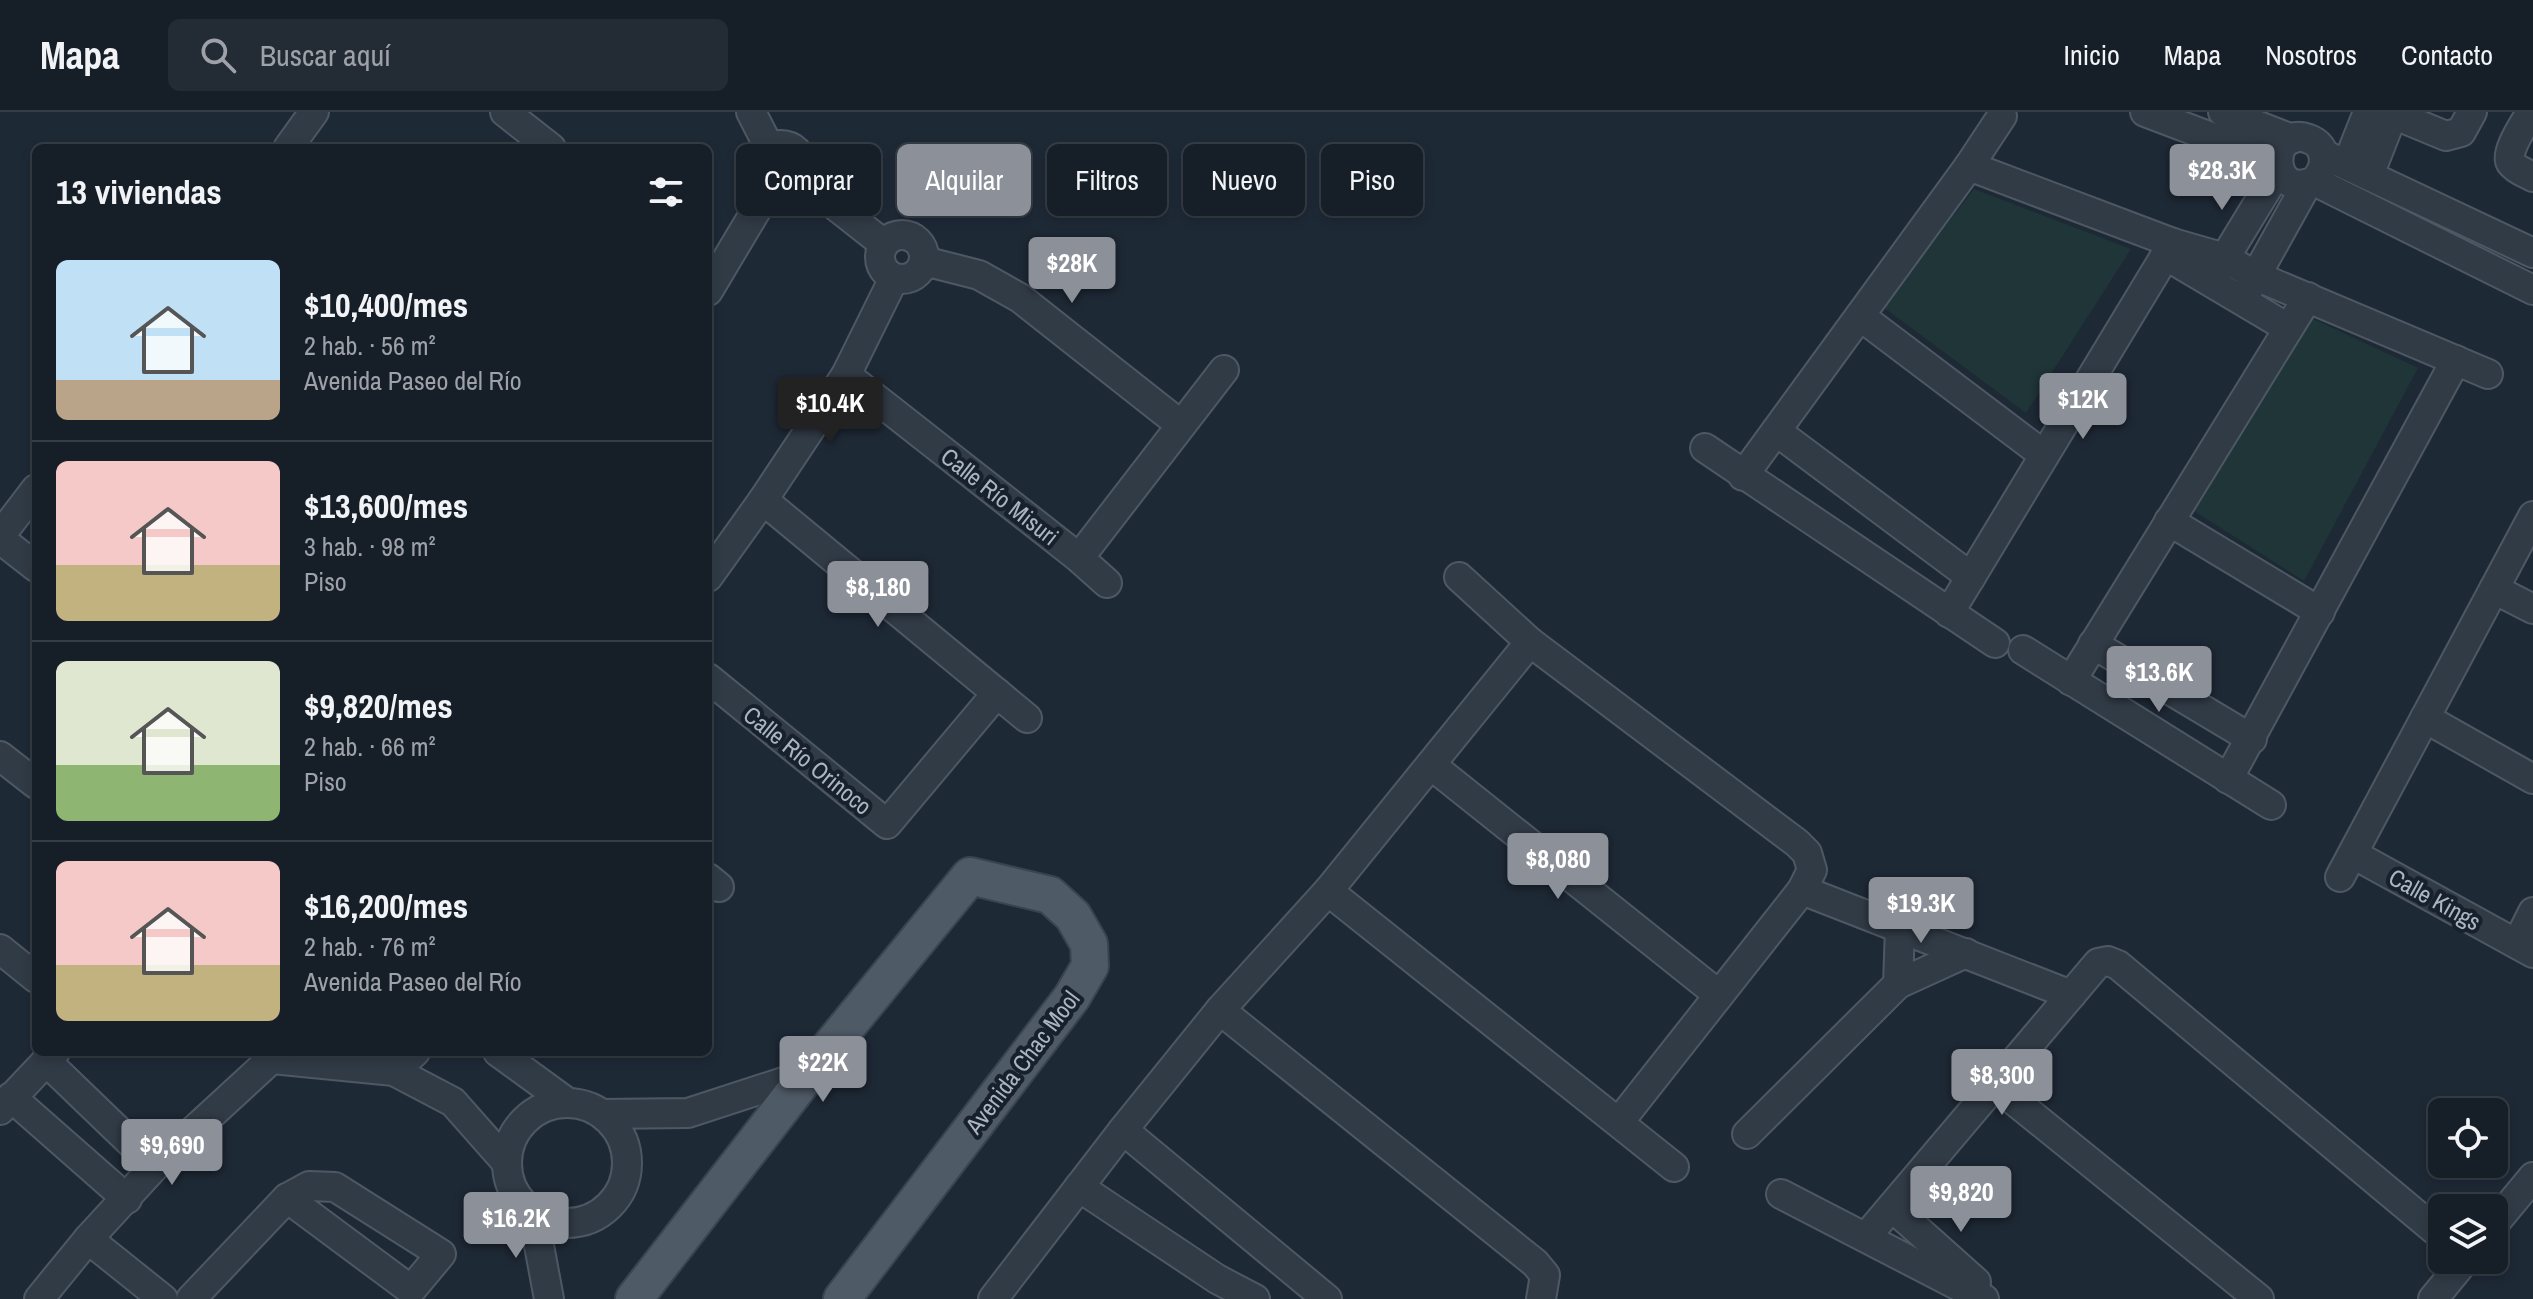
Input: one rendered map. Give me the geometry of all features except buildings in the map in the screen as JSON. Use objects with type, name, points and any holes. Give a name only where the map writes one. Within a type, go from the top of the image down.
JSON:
[{"type":"main road","name":"Avenida Chac Mool","points":[[634,1299],[808,1074],[970,876],[1050,895],[1073,916],[1084,934],[1089,944],[1090,966],[1072,997],[842,1299]]},
{"type":"street","points":[[291,144],[314,112]]},
{"type":"street","points":[[505,112],[546,144]]},
{"type":"street","points":[[751,112],[767,144]]},
{"type":"street","points":[[2145,112],[2283,156]]},
{"type":"street","points":[[2223,112],[2283,156],[2293,183],[2311,182],[2533,290]]},
{"type":"street","points":[[2242,301],[2311,182],[2323,169],[2346,165],[2383,113],[2446,136],[2461,132],[2472,112]]},
{"type":"street","points":[[2531,112],[2508,154],[2509,162],[2533,177]]},
{"type":"street","points":[[1743,476],[1969,166],[2002,116]]},
{"type":"street","points":[[2218,270],[2283,156],[2307,138],[2346,165],[2533,253]]},
{"type":"street","points":[[1969,166],[2218,270],[2256,276],[2488,374]]},
{"type":"street","points":[[712,278],[752,216]]},
{"type":"street","points":[[848,216],[884,244]]},
{"type":"street","points":[[896,236],[910,237],[921,247],[924,261],[913,276],[894,278],[880,264],[881,250],[896,236]]},
{"type":"street","points":[[1949,613],[2169,249]]},
{"type":"street","points":[[924,261],[979,275],[1020,298],[1181,425]]},
{"type":"street","points":[[2218,270],[2242,301],[2288,328]]},
{"type":"street","points":[[712,571],[846,375],[894,278]]},
{"type":"street","points":[[2071,681],[2308,297]]},
{"type":"street","points":[[1860,316],[2044,455]]},
{"type":"street","points":[[2228,779],[2456,360]]},
{"type":"street","name":"Calle Río Misuri","points":[[1079,558],[1224,370]]},
{"type":"street","name":"Calle Río Misuri","points":[[846,375],[1107,583]]},
{"type":"street","points":[[1776,431],[1971,577]]},
{"type":"street","points":[[1705,448],[1995,643]]},
{"type":"street","points":[[32,494],[0,537],[32,564]]},
{"type":"street","points":[[763,500],[1027,718]]},
{"type":"street","name":"Calle Kings","points":[[2533,516],[2346,865],[2525,948],[2533,912]]},
{"type":"street","points":[[2169,521],[2320,612]]},
{"type":"street","points":[[1459,577],[1530,642],[1797,843],[1807,853],[1812,870],[1802,890],[1619,1122]]},
{"type":"street","points":[[2494,589],[2533,609]]},
{"type":"street","points":[[993,1299],[1220,1010],[1328,891],[1530,642]]},
{"type":"street","points":[[2093,644],[2252,739]]},
{"type":"street","points":[[2023,650],[2271,805]]},
{"type":"street","name":"Calle Río Orinoco","points":[[712,681],[887,824],[997,693]]},
{"type":"street","points":[[2425,718],[2533,779]]},
{"type":"street","points":[[0,756],[32,781]]},
{"type":"street","points":[[1431,765],[1719,995]]},
{"type":"street","points":[[1802,890],[2071,995]]},
{"type":"street","points":[[1328,891],[1674,1167]]},
{"type":"street","points":[[1898,984],[1900,928]]},
{"type":"street","points":[[0,949],[32,975]]},
{"type":"street","points":[[1747,1134],[1898,984],[1966,953]]},
{"type":"street","points":[[1866,1237],[2098,963],[2108,961],[2118,965],[2428,1224]]},
{"type":"street","points":[[1220,1010],[1535,1263],[1545,1275],[1541,1299]]},
{"type":"street","points":[[127,1199],[6,1104],[50,1056],[155,1166]]},
{"type":"street","points":[[39,1299],[88,1239],[155,1166],[276,1056],[394,1071],[453,1102],[506,1162]]},
{"type":"street","points":[[394,1071],[411,1056]]},
{"type":"street","points":[[503,1056],[568,1103]]},
{"type":"street","points":[[602,1114],[688,1113],[808,1074]]},
{"type":"street","points":[[1995,1085],[2259,1299]]},
{"type":"street","points":[[568,1103],[602,1114],[615,1126],[624,1142],[628,1161],[626,1180],[618,1197],[605,1211],[588,1220],[569,1224],[550,1222],[533,1213],[518,1199],[509,1182],[506,1162],[509,1143],[519,1126],[532,1113],[550,1105],[568,1103]]},
{"type":"street","points":[[1123,1130],[1327,1299]]},
{"type":"street","points":[[2508,1207],[2533,1177]]},
{"type":"street","points":[[191,1299],[287,1198],[309,1186],[335,1187],[441,1254],[411,1290],[287,1198]]},
{"type":"street","points":[[1079,1187],[1217,1279],[1255,1299]]},
{"type":"street","points":[[1781,1194],[1984,1299]]},
{"type":"street","points":[[1892,1207],[1995,1299]]},
{"type":"street","points":[[533,1213],[549,1299]]},
{"type":"street","points":[[88,1239],[163,1299]]},
{"type":"street","points":[[2433,1299],[2454,1274]]},
{"type":"green space","points":[[1974,189],[2131,249],[2026,413],[1883,307]]},
{"type":"green space","points":[[2305,315],[2418,368],[2304,581],[2191,509]]}]
